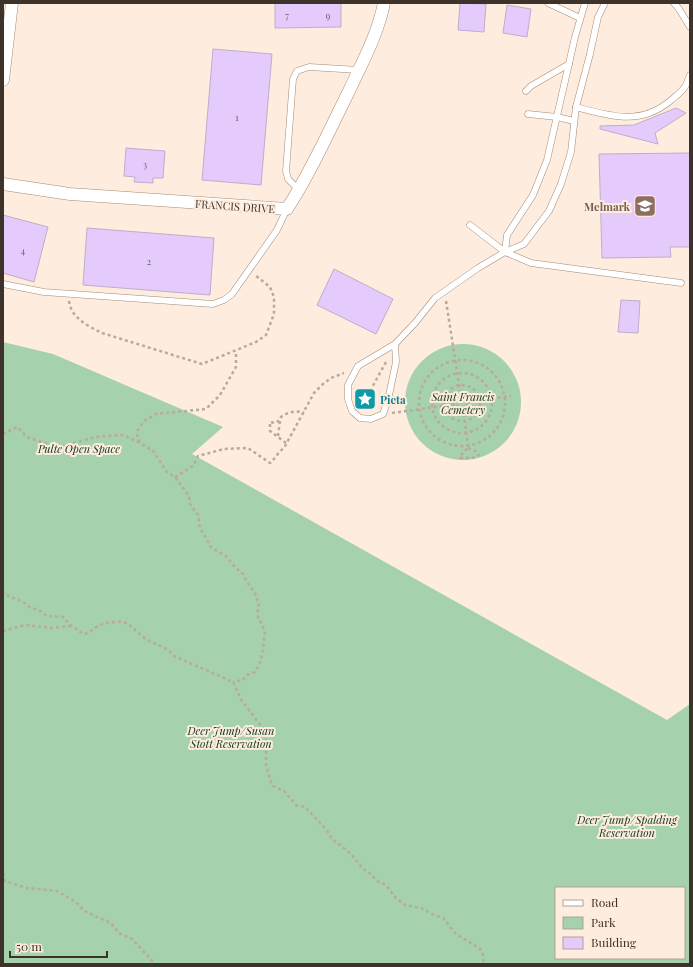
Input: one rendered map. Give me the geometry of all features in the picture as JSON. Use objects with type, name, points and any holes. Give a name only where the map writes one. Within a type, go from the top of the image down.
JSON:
[{"type":"street","points":[[3,80],[12,3]]},
{"type":"street","name":"FRANCIS DRIVE","points":[[3,184],[70,194],[286,209],[299,190],[359,70],[382,14],[384,3]]},
{"type":"lane","points":[[548,3],[580,18]]},
{"type":"lane","points":[[505,252],[507,235],[533,195],[547,160],[580,18],[585,3]]},
{"type":"lane","points":[[395,344],[396,362],[388,400],[383,414],[371,419],[360,418],[352,411],[348,399],[348,384],[358,366],[395,344],[415,323],[435,298],[478,268],[505,252],[524,244],[548,211],[561,184],[571,152],[576,107],[598,17],[605,3]]},
{"type":"lane","points":[[674,3],[690,27]]},
{"type":"lane","points":[[526,91],[531,86],[569,64]]},
{"type":"lane","points":[[299,190],[288,178],[286,170],[293,79],[297,71],[309,66],[359,70]]},
{"type":"lane","points":[[576,107],[625,117],[643,116],[659,110],[685,88],[690,75]]},
{"type":"lane","points":[[528,114],[557,116],[574,121]]},
{"type":"lane","points":[[3,284],[44,292],[213,304],[224,300],[232,294],[277,230],[286,209]]},
{"type":"lane","points":[[470,225],[505,252],[531,263],[681,283]]},
{"type":"path","points":[[68,294],[70,309],[76,317],[86,325],[102,333],[202,364],[256,342],[266,334],[274,314],[274,297],[270,287],[249,270]]},
{"type":"path","points":[[445,291],[460,385],[461,397],[458,399],[456,404]]},
{"type":"path","points":[[370,391],[395,344]]},
{"type":"path","points":[[140,442],[137,438],[138,430],[144,421],[156,414],[206,409],[220,394],[236,367],[236,351]]},
{"type":"path","points":[[456,360],[440,366],[427,378],[420,393],[419,409],[423,421],[437,438],[446,443],[468,447],[479,455],[473,458],[460,458],[468,447],[484,440],[496,429],[504,414],[504,397],[499,381],[488,368],[473,361],[456,360]]},
{"type":"path","points":[[175,477],[193,466],[198,456],[224,449],[248,448],[270,463],[284,448],[314,393],[331,378],[358,366]]},
{"type":"path","points":[[458,373],[468,373],[478,377],[486,385],[492,398],[492,407],[488,420],[478,429],[466,433],[452,432],[441,425],[434,415],[432,407],[433,393],[438,383],[447,376],[458,373]]},
{"type":"path","points":[[460,385],[471,387],[478,394],[480,400],[477,413],[473,417],[464,421],[455,420],[450,417],[444,405],[444,399],[449,390],[460,385]]},
{"type":"path","points":[[365,390],[370,391],[373,397],[372,402],[368,404],[361,402],[359,399],[361,393],[365,390]]},
{"type":"path","points":[[468,402],[511,396]]},
{"type":"path","points":[[461,397],[466,399],[468,402]]},
{"type":"path","points":[[463,408],[466,407],[468,402]]},
{"type":"path","points":[[383,414],[456,404],[458,407],[463,408]]},
{"type":"path","points":[[463,408],[468,447]]},
{"type":"path","points":[[286,444],[270,431],[270,422],[275,423],[288,412],[299,411],[304,413]]},
{"type":"path","points":[[278,436],[280,420]]},
{"type":"path","points":[[3,434],[17,427],[27,437],[53,446],[64,446],[95,437],[123,435],[140,442],[153,450],[167,472],[175,477],[189,496],[192,508],[197,512],[200,528],[211,547],[227,558],[243,574],[255,593],[259,604],[257,614],[265,631],[260,663],[255,672],[247,675],[241,680],[233,682],[174,656],[167,649],[142,636],[137,630],[124,622],[104,623],[85,634],[71,626],[63,617],[47,616],[23,602],[4,594],[3,591]]},
{"type":"path","points":[[133,439],[137,438]]},
{"type":"path","points":[[3,631],[24,625],[52,628],[71,626]]},
{"type":"path","points":[[233,682],[242,701],[261,726],[266,736],[266,765],[271,783],[284,792],[296,804],[305,807],[326,829],[332,838],[351,854],[363,869],[371,874],[377,881],[386,885],[396,898],[405,905],[421,908],[443,918],[456,934],[482,950],[483,964]]},
{"type":"path","points":[[3,873],[5,881],[27,888],[57,891],[76,902],[84,910],[111,923],[119,933],[132,939],[156,964]]},
{"type":"green space","name":"Deer Jump/Susan Stott Reservation","points":[[3,342],[53,354],[223,427],[192,454],[667,720],[690,704],[690,964],[3,964]]},
{"type":"green space","name":"Saint Francis Cemetery","points":[[463,344],[485,349],[504,361],[516,380],[521,402],[516,424],[504,443],[485,455],[463,460],[441,455],[422,443],[410,424],[405,402],[410,380],[422,361],[441,349]]},
{"type":"building","points":[[275,3],[341,3],[341,27],[275,28]]},
{"type":"building","points":[[460,3],[486,4],[484,32],[458,30]]},
{"type":"building","points":[[507,5],[531,9],[527,37],[503,33]]},
{"type":"building","points":[[213,49],[272,54],[261,185],[202,180]]},
{"type":"building","points":[[676,108],[686,113],[655,133],[658,144],[600,129],[600,126],[634,125]]},
{"type":"building","points":[[126,148],[165,151],[163,178],[153,178],[153,183],[134,182],[135,177],[124,176]]},
{"type":"building","name":"Melmark","points":[[690,153],[690,247],[670,247],[671,257],[602,258],[599,154]]},
{"type":"building","points":[[3,215],[48,227],[34,282],[3,273]]},
{"type":"building","points":[[87,228],[214,238],[210,295],[83,285]]},
{"type":"building","points":[[334,269],[393,299],[376,334],[317,305]]},
{"type":"building","points":[[621,300],[640,301],[638,333],[618,332]]},
{"type":"place","name":"Melmark","points":[[645,206]]},
{"type":"place","name":"Pieta","points":[[365,399]]},
{"type":"park label","name":"Pulte Open Space","points":[[79,448]]},
{"type":"park label","name":"Deer Jump/Spalding Reservation","points":[[627,825]]}]
